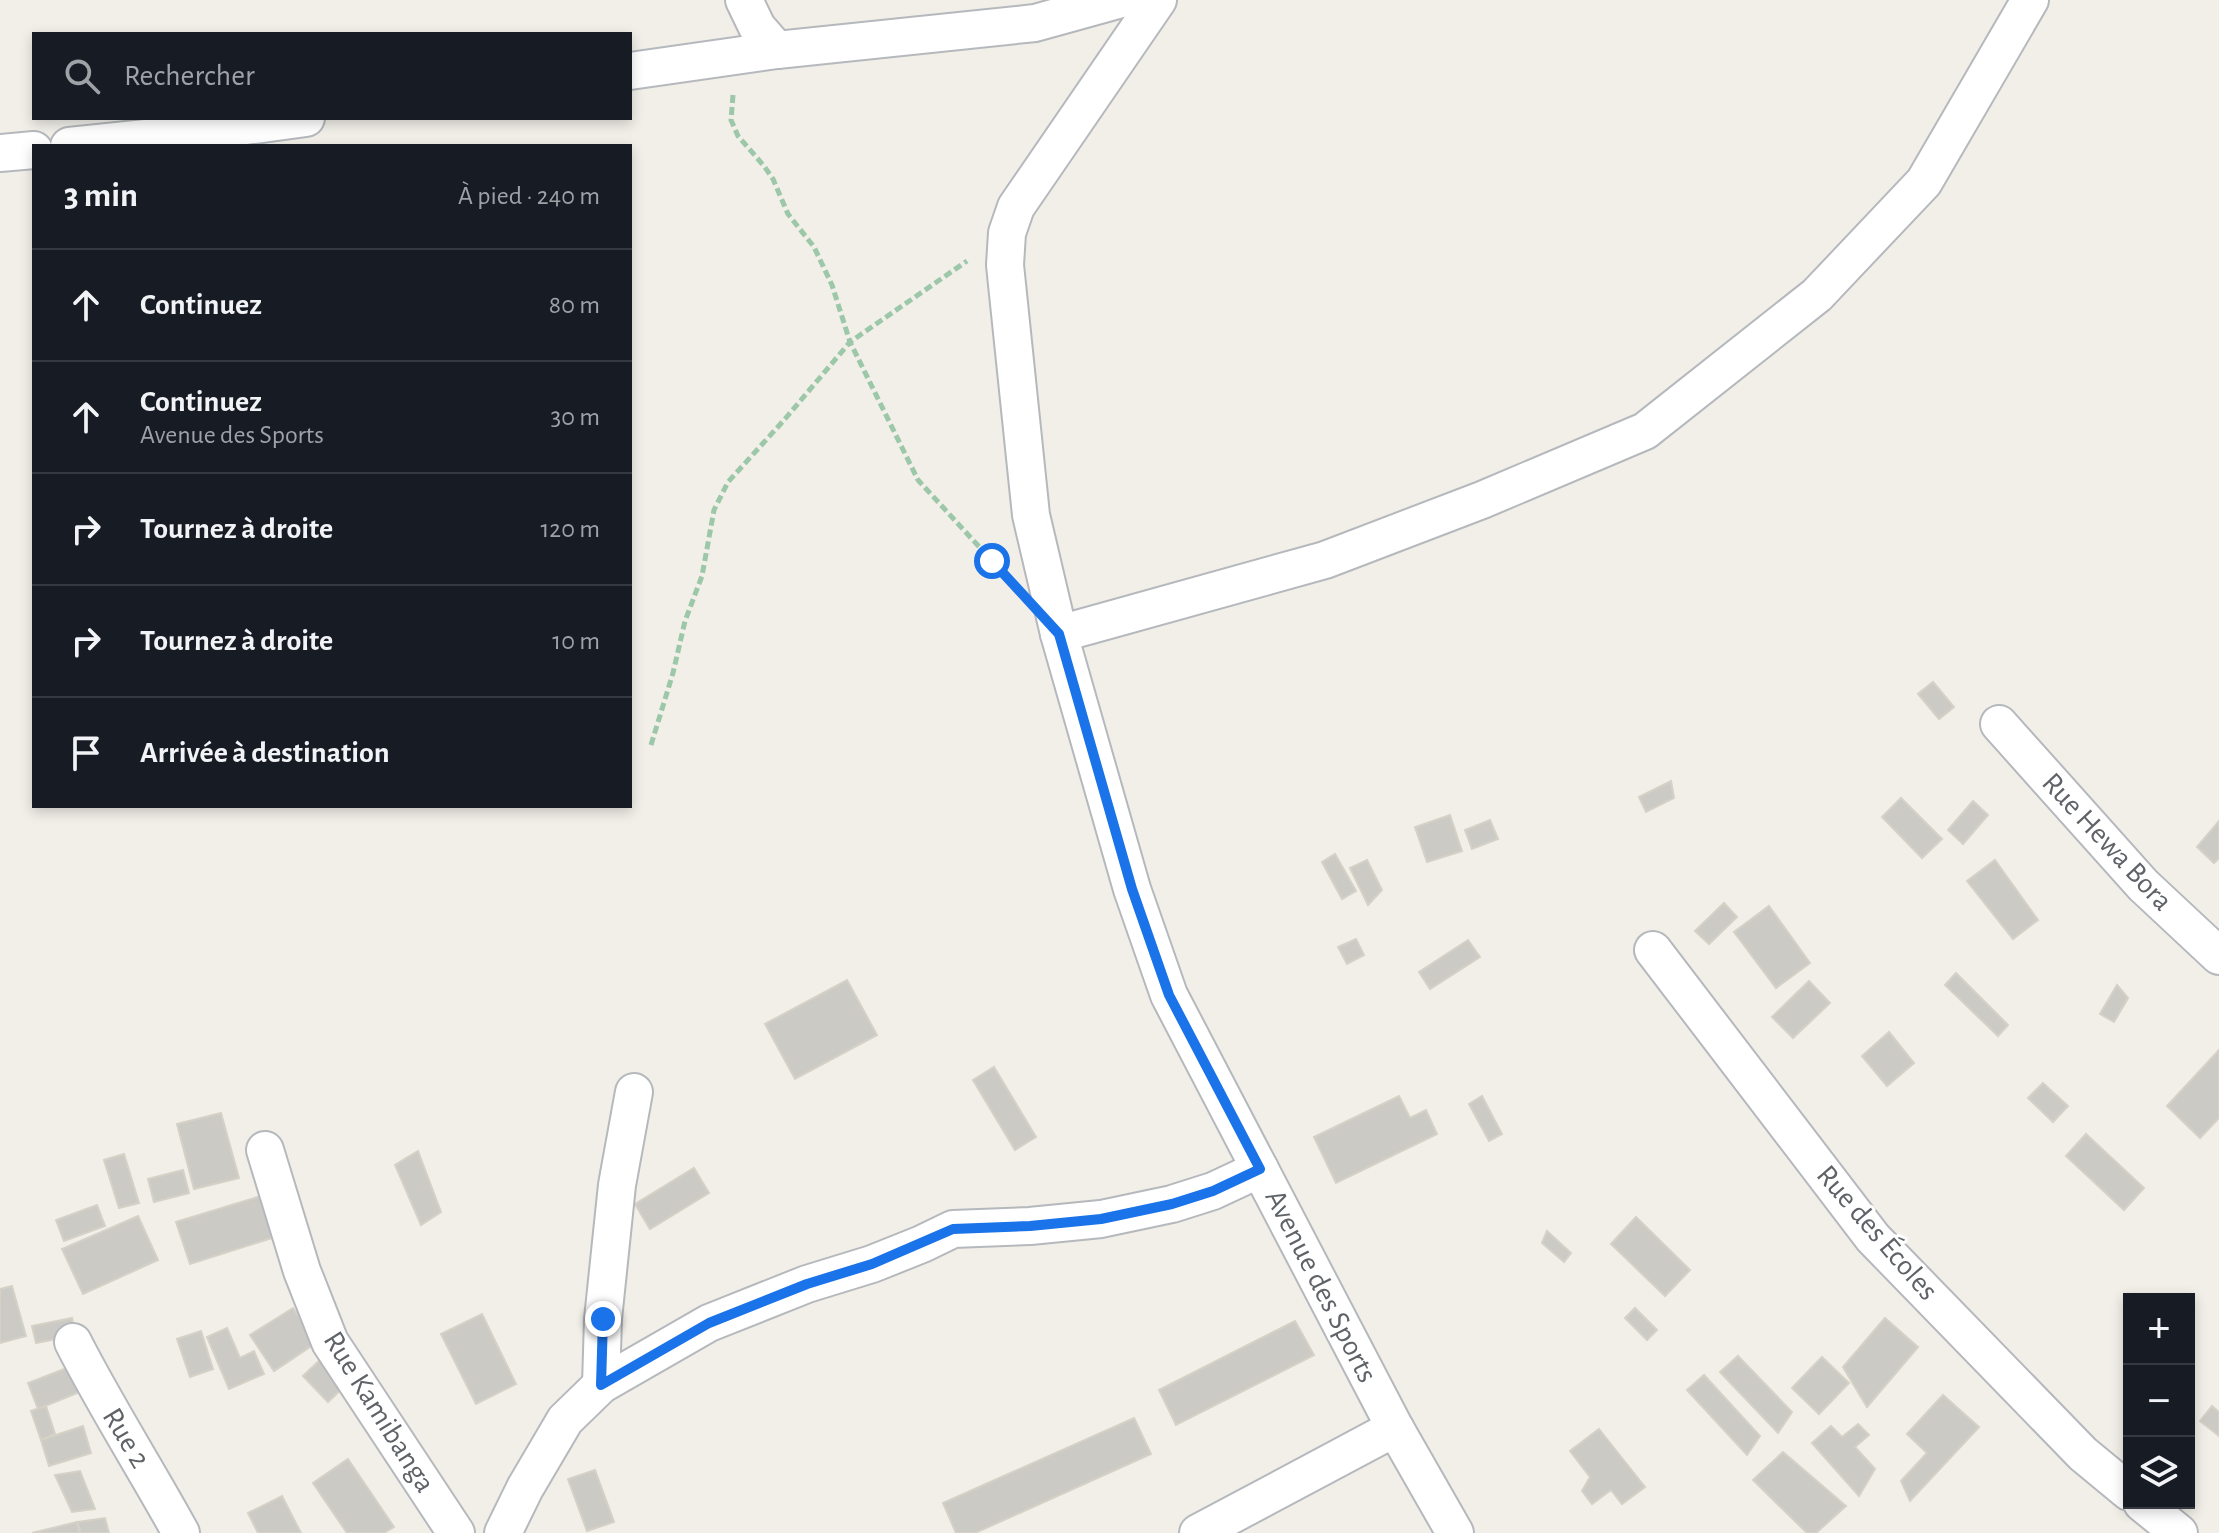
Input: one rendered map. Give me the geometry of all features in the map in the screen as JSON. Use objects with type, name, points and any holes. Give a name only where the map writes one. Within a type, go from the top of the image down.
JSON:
[{"type":"street","points":[[744,0],[757,27],[777,50]]},
{"type":"street","points":[[632,71],[777,50],[1035,23],[1118,0]]},
{"type":"street","points":[[1007,233],[1016,207],[1158,0]]},
{"type":"street","points":[[1059,634],[1325,560],[1482,500],[1645,431],[1817,295],[1924,182],[2030,0]]},
{"type":"street","points":[[88,144],[291,120]]},
{"type":"street","points":[[0,153],[32,150]]},
{"type":"street","name":"Avenue des Sports","points":[[1007,233],[1005,265],[1031,515],[1059,634],[1132,889],[1169,995],[1395,1428],[1455,1533]]},
{"type":"street","name":"Rue Hewa Bora","points":[[1999,724],[2143,885],[2219,956]]},
{"type":"street","name":"Rue des Écoles","points":[[1653,950],[1873,1238],[2083,1454],[2123,1487]]},
{"type":"street","points":[[601,1385],[603,1319],[617,1185],[634,1092]]},
{"type":"street","name":"Rue Kamibanga","points":[[265,1150],[302,1271],[330,1342],[456,1533]]},
{"type":"street","points":[[503,1533],[565,1420],[601,1385],[709,1323],[807,1284],[872,1264],[953,1229],[1101,1219],[1172,1204],[1213,1191],[1260,1169]]},
{"type":"street","name":"Rue 2","points":[[73,1342],[104,1402],[140,1458],[181,1533]]},
{"type":"street","points":[[1198,1533],[1395,1428]]},
{"type":"street","points":[[2149,1509],[2179,1533]]},
{"type":"path","points":[[737,55],[731,120],[738,136],[773,179],[788,214],[814,247],[832,285],[850,342],[918,480],[1011,582]]},
{"type":"path","points":[[651,745],[685,621],[702,576],[714,510],[728,482],[850,342],[1007,233]]},
{"type":"building","points":[[1933,682],[1954,707],[1939,719],[1918,694]]},
{"type":"building","points":[[1671,781],[1674,798],[1646,812],[1639,797]]},
{"type":"building","points":[[1901,798],[1942,839],[1922,858],[1882,817]]},
{"type":"building","points":[[1973,801],[1988,815],[1963,844],[1948,830]]},
{"type":"building","points":[[1450,815],[1462,851],[1427,862],[1415,827]]},
{"type":"building","points":[[1490,820],[1498,839],[1472,849],[1465,830]]},
{"type":"building","points":[[2219,821],[2219,858],[2214,863],[2197,847]]},
{"type":"building","points":[[1335,854],[1356,891],[1342,899],[1322,862]]},
{"type":"building","points":[[1367,860],[1382,890],[1368,905],[1350,868]]},
{"type":"building","points":[[1995,860],[2038,920],[2013,939],[1967,881]]},
{"type":"building","points":[[1724,903],[1737,917],[1709,944],[1695,931]]},
{"type":"building","points":[[1769,906],[1810,963],[1776,988],[1734,932]]},
{"type":"building","points":[[1356,939],[1364,955],[1347,964],[1338,947]]},
{"type":"building","points":[[1468,940],[1480,957],[1430,989],[1419,972]]},
{"type":"building","points":[[1956,973],[2008,1025],[1998,1036],[1945,985]]},
{"type":"building","points":[[847,980],[877,1035],[795,1079],[765,1024]]},
{"type":"building","points":[[1809,981],[1830,1003],[1793,1038],[1772,1017]]},
{"type":"building","points":[[2117,985],[2128,998],[2114,1022],[2100,1014]]},
{"type":"building","points":[[1889,1032],[1914,1063],[1887,1086],[1862,1056]]},
{"type":"building","points":[[2219,1050],[2219,1118],[2200,1138],[2167,1106]]},
{"type":"building","points":[[994,1067],[1036,1137],[1015,1150],[973,1080]]},
{"type":"building","points":[[2043,1083],[2068,1106],[2053,1122],[2028,1098]]},
{"type":"building","points":[[1399,1096],[1410,1118],[1426,1110],[1437,1134],[1336,1183],[1314,1137]]},
{"type":"building","points":[[1482,1096],[1502,1134],[1489,1141],[1469,1104]]},
{"type":"building","points":[[221,1113],[239,1178],[194,1189],[177,1124]]},
{"type":"building","points":[[2086,1134],[2144,1188],[2124,1210],[2066,1156]]},
{"type":"building","points":[[418,1151],[441,1212],[421,1225],[395,1165]]},
{"type":"building","points":[[124,1154],[139,1203],[119,1208],[104,1160]]},
{"type":"building","points":[[694,1168],[709,1193],[650,1229],[635,1204]]},
{"type":"building","points":[[183,1170],[189,1193],[154,1202],[148,1179]]},
{"type":"building","points":[[261,1196],[275,1237],[190,1264],[176,1222]]},
{"type":"building","points":[[97,1205],[105,1226],[64,1241],[56,1220]]},
{"type":"building","points":[[138,1216],[158,1260],[83,1294],[62,1249]]},
{"type":"building","points":[[1636,1217],[1690,1270],[1665,1296],[1611,1244]]},
{"type":"building","points":[[1547,1231],[1571,1253],[1564,1262],[1542,1243]]},
{"type":"building","points":[[12,1286],[26,1336],[0,1343],[0,1289]]},
{"type":"building","points":[[293,1308],[316,1343],[274,1371],[250,1335]]},
{"type":"building","points":[[1635,1308],[1657,1330],[1647,1340],[1625,1318]]},
{"type":"building","points":[[482,1314],[516,1384],[476,1404],[441,1334]]},
{"type":"building","points":[[72,1318],[76,1335],[36,1343],[32,1326]]},
{"type":"building","points":[[1885,1318],[1918,1347],[1867,1407],[1843,1367]]},
{"type":"building","points":[[1295,1321],[1314,1355],[1176,1425],[1159,1390]]},
{"type":"building","points":[[227,1328],[240,1358],[254,1351],[264,1374],[229,1389],[207,1337]]},
{"type":"building","points":[[201,1331],[213,1369],[190,1377],[177,1339]]},
{"type":"building","points":[[1738,1356],[1792,1412],[1778,1433],[1720,1372]]},
{"type":"building","points":[[323,1357],[348,1383],[328,1402],[303,1376]]},
{"type":"building","points":[[1822,1357],[1849,1383],[1819,1414],[1792,1388]]},
{"type":"building","points":[[77,1364],[87,1389],[38,1409],[28,1383]]},
{"type":"building","points":[[1704,1375],[1760,1436],[1747,1455],[1687,1390]]},
{"type":"building","points":[[1943,1395],[1979,1427],[1910,1501],[1901,1481],[1927,1453],[1907,1434]]},
{"type":"building","points":[[46,1406],[55,1434],[41,1440],[31,1411]]},
{"type":"building","points":[[2212,1406],[2219,1412],[2219,1436],[2200,1421]]},
{"type":"building","points":[[1134,1418],[1151,1454],[975,1533],[956,1533],[943,1503]]},
{"type":"building","points":[[1858,1424],[1869,1435],[1855,1447],[1875,1469],[1859,1496],[1812,1443],[1831,1426],[1842,1437]]},
{"type":"building","points":[[83,1426],[91,1453],[49,1466],[41,1440]]},
{"type":"building","points":[[1599,1429],[1645,1487],[1622,1504],[1611,1490],[1592,1504],[1582,1491],[1590,1477],[1570,1451]]},
{"type":"building","points":[[1783,1452],[1846,1506],[1816,1533],[1807,1533],[1753,1480]]},
{"type":"building","points":[[348,1459],[394,1527],[384,1533],[347,1533],[313,1483]]},
{"type":"building","points":[[595,1470],[614,1522],[587,1531],[568,1479]]},
{"type":"building","points":[[80,1471],[95,1509],[72,1512],[55,1475]]},
{"type":"building","points":[[282,1496],[301,1533],[258,1533],[248,1513]]},
{"type":"building","points":[[105,1518],[109,1533],[81,1533],[77,1522]]},
{"type":"building","points":[[77,1522],[79,1533],[32,1533]]},
{"type":"route","points":[[603,1319],[601,1385],[709,1323],[807,1284],[872,1264],[953,1229],[1101,1219],[1172,1204],[1213,1191],[1260,1169],[1169,995],[1132,889],[1059,634],[992,561]]}]
